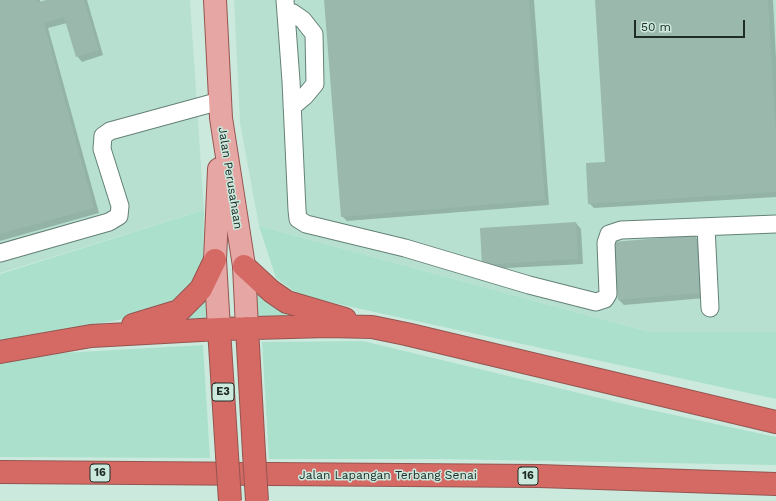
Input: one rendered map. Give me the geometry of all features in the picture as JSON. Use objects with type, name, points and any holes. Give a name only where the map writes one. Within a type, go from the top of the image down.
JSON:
[{"type":"highway","points":[[0,352],[91,336],[179,311],[201,290],[215,260]]},
{"type":"highway","points":[[244,266],[271,291],[287,302],[372,327],[776,422]]},
{"type":"highway","points":[[91,336],[247,328],[327,326],[372,327]]},
{"type":"highway","name":"E3","points":[[247,328],[256,501]]},
{"type":"highway","name":"E3","points":[[219,329],[230,501]]},
{"type":"highway","name":"Jalan Lapangan Terbang Senai","points":[[0,472],[539,476],[776,484]]},
{"type":"main road","points":[[215,0],[221,109]]},
{"type":"main road","name":"Jalan Perusahaan","points":[[219,329],[215,260],[221,109]]},
{"type":"main road","name":"Jalan Perusahaan","points":[[221,109],[244,266],[247,328]]},
{"type":"lane","points":[[285,6],[303,20],[314,34],[315,84],[292,107]]},
{"type":"lane","points":[[285,6],[297,214],[298,219],[306,224],[405,248],[529,285],[596,302],[604,299],[608,294],[606,242],[610,234],[621,230],[776,224]]},
{"type":"lane","points":[[0,253],[109,222],[119,216],[120,206],[102,149],[103,136],[110,131],[221,109]]},
{"type":"lane","points":[[706,227],[710,308]]},
{"type":"shaded area","points":[[0,0],[190,0],[204,210],[0,273]]},
{"type":"shaded area","points":[[234,0],[776,0],[776,332],[649,332],[259,226],[240,123]]},
{"type":"shaded area","points":[[204,210],[203,274],[181,298],[160,311],[0,345],[0,274]]},
{"type":"shaded area","points":[[259,226],[649,332],[776,332],[776,399],[347,306],[298,294],[276,278]]},
{"type":"shaded area","points":[[251,282],[263,300],[284,313],[321,323],[254,322]]},
{"type":"shaded area","points":[[207,290],[208,322],[174,320]]},
{"type":"shaded area","points":[[363,341],[637,407],[776,437],[776,465],[438,459],[269,459],[262,342]]},
{"type":"shaded area","points":[[203,345],[210,458],[0,457],[0,361],[26,355]]},
{"type":"building","points":[[0,0],[37,0],[37,3],[46,0],[84,0],[99,50],[76,57],[64,17],[44,23],[94,208],[0,234]]},
{"type":"building","points":[[324,0],[529,0],[545,200],[341,217]]},
{"type":"building","points":[[595,0],[768,0],[776,135],[776,192],[588,204],[586,163],[605,162]]},
{"type":"building","points":[[576,222],[578,259],[482,265],[480,228]]},
{"type":"building","points":[[696,235],[700,293],[618,300],[613,242]]}]
